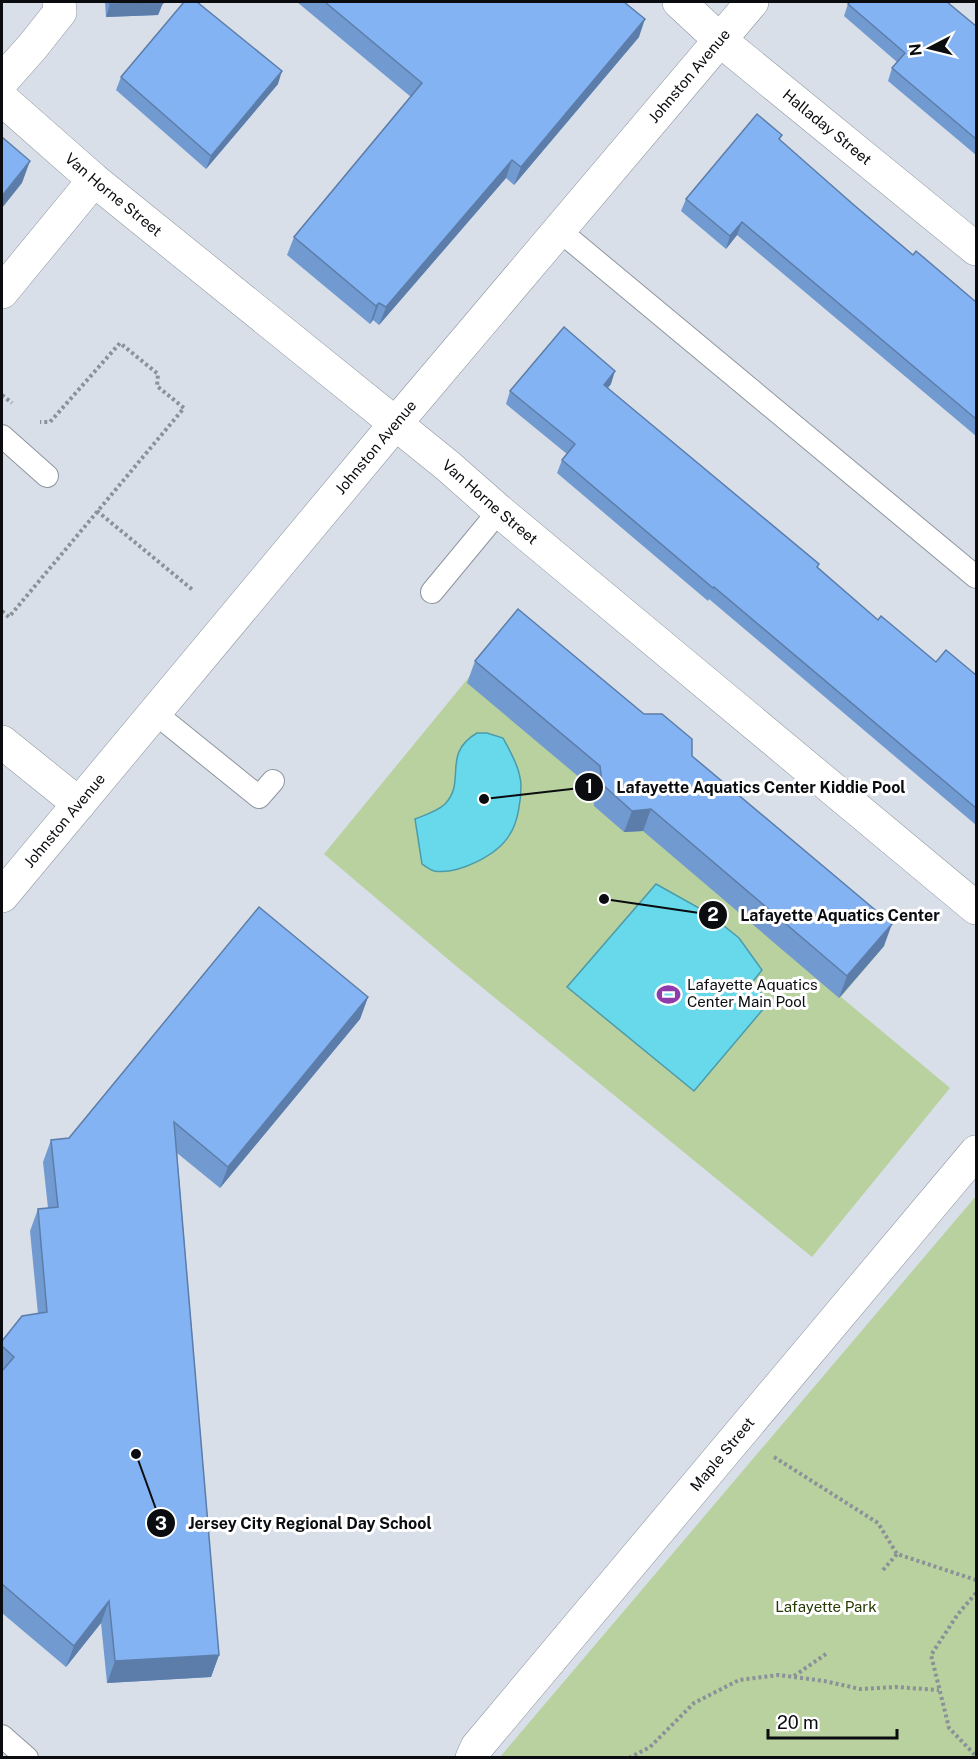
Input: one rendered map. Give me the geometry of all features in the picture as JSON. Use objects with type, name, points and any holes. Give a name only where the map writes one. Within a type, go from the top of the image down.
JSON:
[{"type":"street","points":[[2,81],[60,12],[59,2]]},
{"type":"street","name":"Halladay Street","points":[[680,2],[720,40],[976,249]]},
{"type":"street","name":"Johnston Avenue","points":[[2,896],[396,423],[752,2]]},
{"type":"street","name":"Van Horne Street","points":[[2,99],[94,180],[396,423],[976,908]]},
{"type":"street","points":[[2,292],[94,180]]},
{"type":"street","points":[[2,742],[79,804]]},
{"type":"street","name":"Maple Street","points":[[472,1758],[477,1747],[976,1152]]},
{"type":"lane","points":[[560,231],[976,577]]},
{"type":"lane","points":[[2,436],[47,476]]},
{"type":"lane","points":[[432,592],[499,511]]},
{"type":"lane","points":[[155,713],[259,797],[273,781]]},
{"type":"lane","points":[[2,1736],[27,1758]]},
{"type":"path","points":[[2,611],[9,617],[184,408],[157,386],[158,374],[120,343],[50,422],[36,423]]},
{"type":"path","points":[[2,395],[19,409]]},
{"type":"path","points":[[97,511],[194,591]]},
{"type":"path","points":[[774,1457],[878,1523],[897,1554],[976,1580]]},
{"type":"path","points":[[883,1570],[897,1554]]},
{"type":"path","points":[[976,1593],[958,1614],[931,1655],[949,1728],[976,1756]]},
{"type":"path","points":[[793,1676],[826,1654]]},
{"type":"path","points":[[629,1758],[650,1747],[694,1703],[739,1680],[779,1675],[860,1689],[896,1687],[939,1690]]},
{"type":"green space","points":[[506,632],[885,945],[841,997],[950,1088],[812,1257],[456,966],[324,854]]},
{"type":"green space","name":"Lafayette Park","points":[[976,1196],[976,1757],[500,1757]]},
{"type":"water","points":[[477,733],[487,733],[503,738],[515,761],[521,785],[520,804],[515,823],[504,842],[487,856],[465,867],[434,871],[422,864],[415,819],[445,804],[454,786],[460,750],[466,741]]},
{"type":"water","name":"Lafayette Aquatics Center Main Pool","points":[[656,884],[708,913],[739,938],[762,970],[751,984],[770,1001],[694,1091],[567,987]]},
{"type":"building","points":[[110,2],[163,2],[163,3],[110,4]]},
{"type":"building","points":[[184,2],[197,2],[282,71],[211,156],[121,77]]},
{"type":"building","points":[[325,2],[624,2],[645,19],[521,167],[512,160],[386,307],[379,303],[376,306],[294,237],[422,83]]},
{"type":"building","points":[[850,2],[947,2],[976,26],[976,139],[892,68],[905,53],[848,4]]},
{"type":"building","points":[[757,114],[782,135],[779,139],[855,206],[913,255],[916,251],[976,302],[976,419],[742,222],[730,236],[686,199]]},
{"type":"building","points":[[2,137],[30,161],[2,196]]},
{"type":"building","points":[[564,327],[615,371],[604,385],[819,564],[817,567],[878,620],[881,616],[936,662],[946,650],[976,675],[976,808],[562,460],[575,444],[510,391]]},
{"type":"building","points":[[518,609],[644,714],[662,714],[692,739],[692,756],[892,924],[847,976],[651,809],[632,811],[602,784],[600,766],[475,661]]},
{"type":"building","points":[[259,907],[368,997],[228,1167],[174,1122],[219,1655],[115,1661],[109,1601],[74,1646],[2,1584],[2,1371],[14,1357],[2,1346],[2,1341],[22,1316],[47,1312],[38,1209],[58,1207],[51,1140],[69,1138]]},
{"type":"place","name":"Lafayette Aquatics Center Kiddie Pool","points":[[484,799]]},
{"type":"place","name":"Lafayette Aquatics Center","points":[[604,899]]},
{"type":"place","name":"Lafayette Aquatics Center Main Pool","points":[[669,994]]},
{"type":"place","name":"Jersey City Regional Day School","points":[[136,1454]]}]
